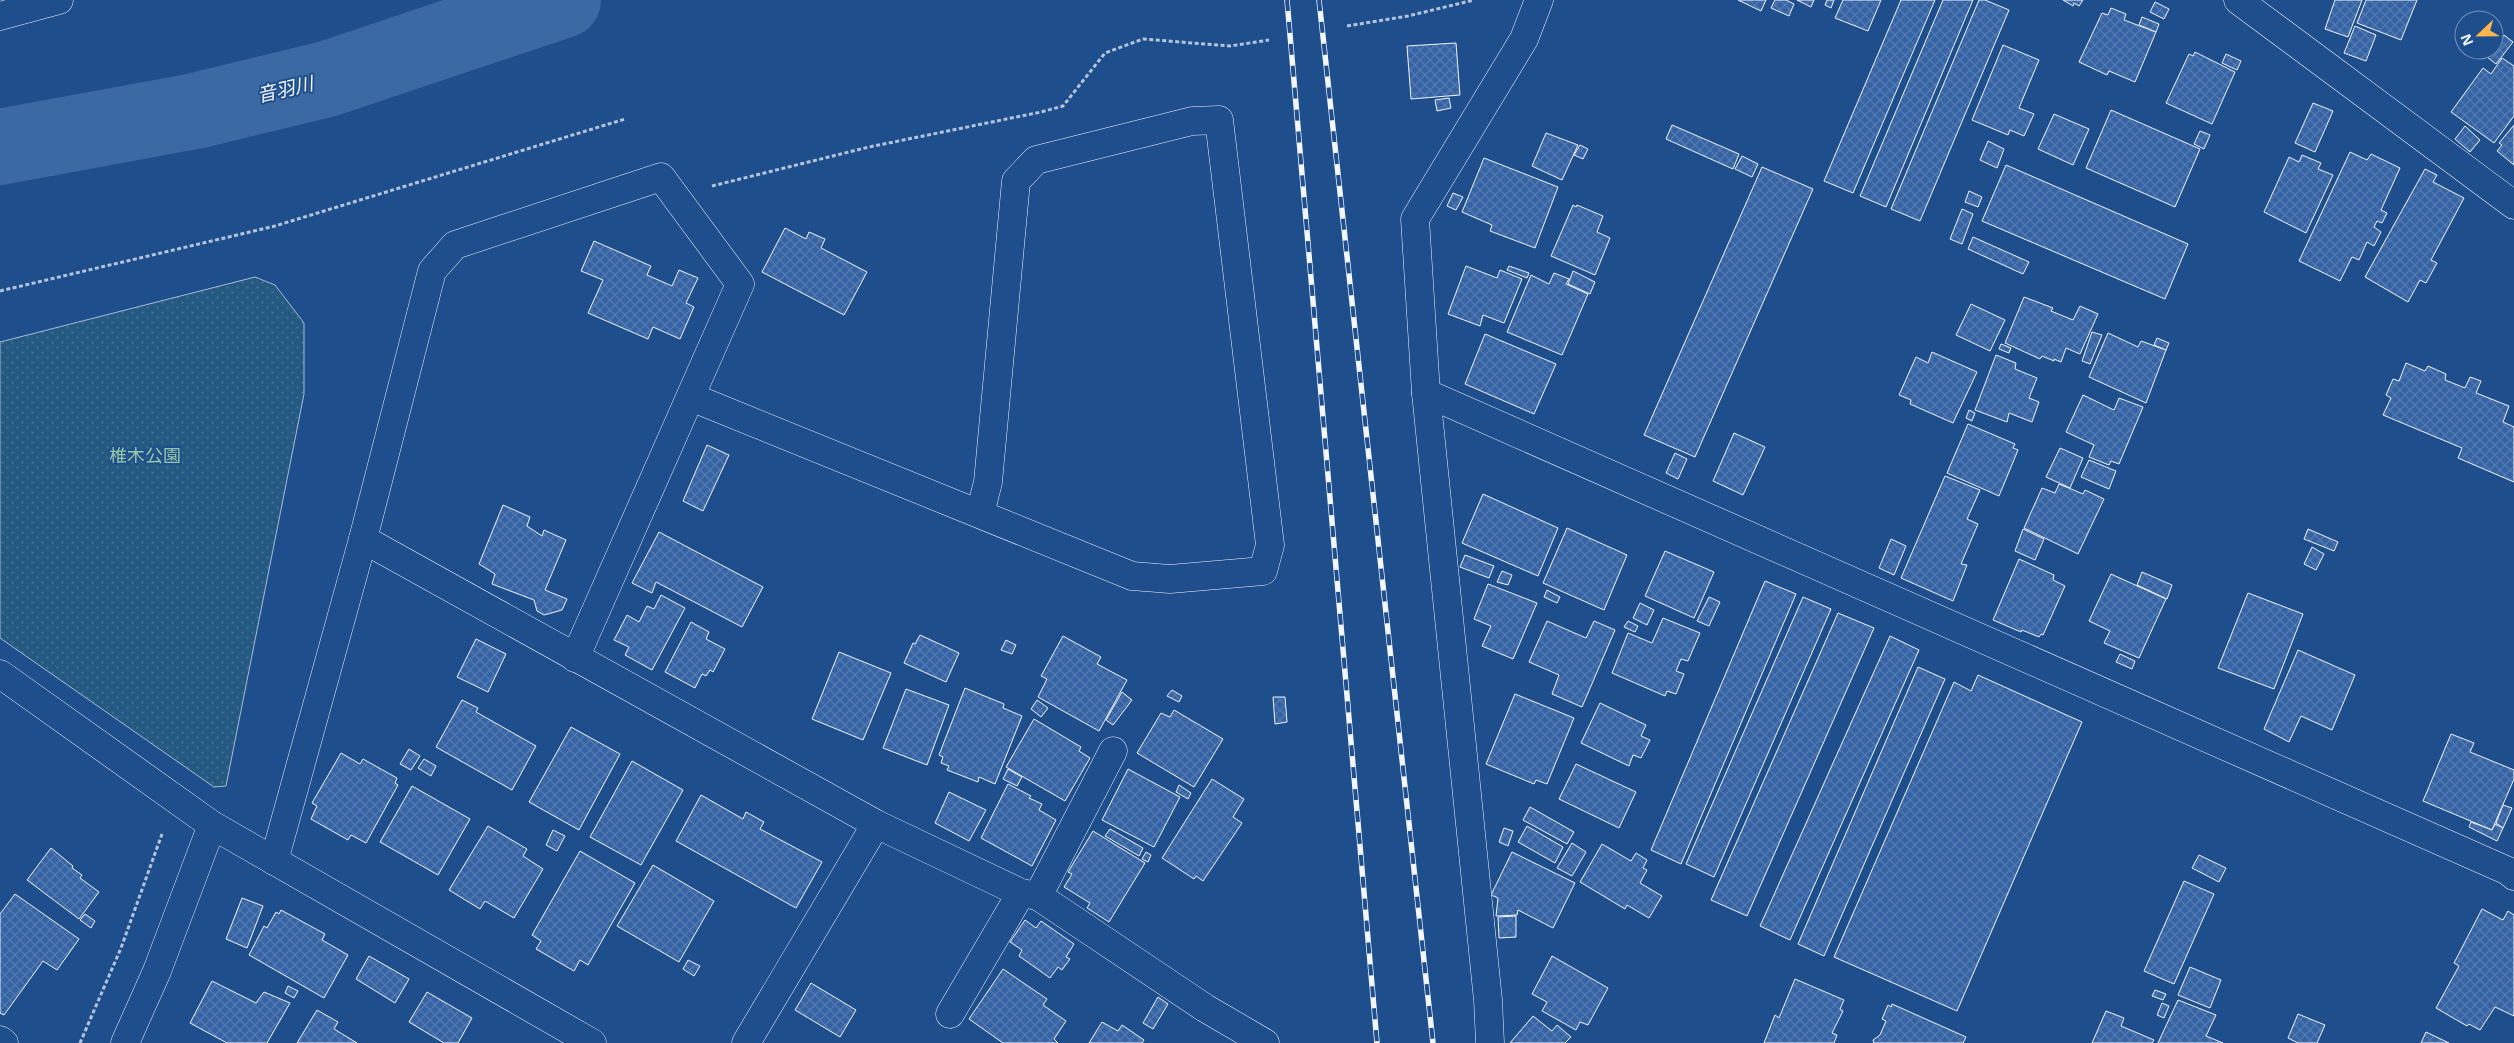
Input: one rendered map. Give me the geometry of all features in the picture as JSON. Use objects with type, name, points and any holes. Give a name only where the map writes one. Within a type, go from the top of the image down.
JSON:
[{"type":"street","points":[[0,16],[59,0]]},
{"type":"street","points":[[1490,1043],[1488,1000],[1426,393],[1415,219],[1524,39],[1539,0]]},
{"type":"street","points":[[2238,0],[2514,205]]},
{"type":"street","points":[[691,397],[1132,576],[1170,579],[1264,571],[1270,545],[1219,120],[1192,121],[1036,160],[1016,181],[988,482],[980,514]]},
{"type":"street","points":[[274,862],[363,539],[432,271],[455,245],[661,177],[740,284],[575,658]]},
{"type":"street","points":[[1426,393],[2508,870],[2514,876]]},
{"type":"street","points":[[363,539],[876,824],[1029,895],[1205,1008],[1265,1043]]},
{"type":"street","points":[[0,674],[212,824],[274,862],[592,1043]]},
{"type":"street","points":[[950,1014],[1029,895],[1113,751]]},
{"type":"street","points":[[125,1043],[157,971],[212,824]]},
{"type":"street","points":[[746,1043],[876,824]]},
{"type":"street","points":[[0,1040],[4,1043]]},
{"type":"path","points":[[1346,26],[1408,16],[1474,0]]},
{"type":"path","points":[[678,198],[697,189],[869,147],[1041,112],[1062,106],[1105,53],[1143,39],[1230,46],[1269,40]]},
{"type":"path","points":[[0,291],[275,226],[625,119]]},
{"type":"path","points":[[80,1043],[121,948],[175,797]]},
{"type":"green space","name":"椎木公園","points":[[255,277],[275,285],[304,323],[304,394],[226,786],[214,787],[0,638],[0,342]]},
{"type":"building","points":[[1738,0],[1766,0],[1761,11]]},
{"type":"building","points":[[1775,0],[1786,0],[1794,4],[1789,16],[1771,8]]},
{"type":"building","points":[[1797,0],[1814,0],[1811,7]]},
{"type":"building","points":[[1827,0],[1834,0],[1831,8],[1825,5]]},
{"type":"building","points":[[1843,0],[1881,0],[1868,31],[1835,18]]},
{"type":"building","points":[[1901,0],[1935,0],[1853,193],[1824,181]]},
{"type":"building","points":[[1943,0],[1973,0],[1886,207],[1860,196]]},
{"type":"building","points":[[1979,0],[1985,0],[2009,10],[1920,221],[1891,209]]},
{"type":"building","points":[[2063,0],[2083,0],[2079,6],[2074,3],[2073,6]]},
{"type":"building","points":[[2335,0],[2362,0],[2348,37],[2325,29]]},
{"type":"building","points":[[2366,0],[2417,0],[2401,40],[2357,23]]},
{"type":"building","points":[[2155,2],[2169,9],[2164,19],[2150,12]]},
{"type":"building","points":[[2111,8],[2126,14],[2124,20],[2156,32],[2135,82],[2109,71],[2107,75],[2079,62],[2102,13],[2108,15]]},
{"type":"building","points":[[2142,17],[2159,24],[2156,32],[2139,25]]},
{"type":"building","points":[[2355,26],[2376,35],[2366,61],[2344,53]]},
{"type":"building","points":[[2504,35],[2513,42],[2504,54]]},
{"type":"building","points":[[1456,43],[1460,95],[1411,99],[1407,46]]},
{"type":"building","points":[[2003,45],[2039,60],[2019,108],[2034,114],[2024,136],[2010,130],[2008,135],[1972,120]]},
{"type":"building","points":[[2195,52],[2235,72],[2212,124],[2166,103],[2189,54],[2193,56]]},
{"type":"building","points":[[2226,54],[2241,61],[2237,70],[2222,63]]},
{"type":"building","points":[[2504,59],[2514,66],[2514,116],[2494,143],[2451,112],[2483,68],[2491,74],[2501,60]]},
{"type":"building","points":[[2491,60],[2499,60],[2496,64]]},
{"type":"building","points":[[1449,98],[1451,108],[1437,111],[1435,100]]},
{"type":"building","points":[[2313,103],[2333,111],[2315,152],[2295,143]]},
{"type":"building","points":[[2111,110],[2200,149],[2175,207],[2086,168]]},
{"type":"building","points":[[2054,114],[2089,129],[2073,165],[2038,149]]},
{"type":"building","points":[[1672,125],[1739,154],[1733,169],[1666,139]]},
{"type":"building","points":[[2514,125],[2514,165],[2497,151],[2502,145],[2499,143]]},
{"type":"building","points":[[2465,126],[2480,140],[2470,152],[2455,139]]},
{"type":"building","points":[[2200,131],[2210,135],[2204,149],[2194,144]]},
{"type":"building","points":[[1546,133],[1578,145],[1562,180],[1532,166]]},
{"type":"building","points":[[1988,141],[2004,149],[1997,168],[1980,160]]},
{"type":"building","points":[[1580,145],[1588,149],[1583,159],[1574,155]]},
{"type":"building","points":[[2350,152],[2367,160],[2371,154],[2400,168],[2381,210],[2387,213],[2382,223],[2377,221],[2374,227],[2381,232],[2374,246],[2367,242],[2359,260],[2352,257],[2340,281],[2299,261]]},
{"type":"building","points":[[2302,155],[2321,163],[2318,169],[2333,175],[2306,233],[2264,212],[2289,157],[2299,162]]},
{"type":"building","points":[[1742,156],[1758,164],[1752,177],[1735,169]]},
{"type":"building","points":[[1484,158],[1558,187],[1535,248],[1490,231],[1492,225],[1462,212]]},
{"type":"building","points":[[2006,165],[2188,244],[2165,299],[1982,221]]},
{"type":"building","points":[[1762,167],[1813,189],[1695,457],[1644,435]]},
{"type":"building","points":[[2425,169],[2437,175],[2433,182],[2464,198],[2431,260],[2437,263],[2426,283],[2420,280],[2408,302],[2365,277]]},
{"type":"building","points":[[1969,191],[1982,197],[1978,207],[1965,202]]},
{"type":"building","points":[[1453,193],[1463,197],[1456,210],[1447,206]]},
{"type":"building","points":[[1573,205],[1603,216],[1597,232],[1610,238],[1595,275],[1551,256]]},
{"type":"building","points":[[1962,209],[1973,214],[1962,244],[1950,239]]},
{"type":"building","points":[[785,228],[806,239],[809,232],[825,239],[821,248],[867,272],[844,315],[762,272]]},
{"type":"building","points":[[1973,237],[2029,262],[2023,274],[1968,249]]},
{"type":"building","points":[[594,241],[651,266],[647,275],[672,286],[679,270],[698,278],[686,303],[694,307],[680,339],[653,327],[648,339],[588,313],[603,280],[581,271]]},
{"type":"building","points":[[1466,266],[1497,278],[1500,270],[1522,279],[1504,323],[1483,315],[1480,326],[1448,314]]},
{"type":"building","points":[[1509,266],[1529,273],[1527,278],[1507,270]]},
{"type":"building","points":[[1573,271],[1595,282],[1590,294],[1568,284]]},
{"type":"building","points":[[1554,273],[1569,279],[1566,284],[1588,294],[1562,355],[1507,332],[1531,275],[1549,284]]},
{"type":"building","points":[[2024,297],[2053,308],[2051,311],[2073,320],[2080,306],[2098,314],[2080,354],[2066,348],[2061,362],[2042,356],[2040,359],[2005,343]]},
{"type":"building","points":[[1971,304],[2005,320],[1990,351],[1956,335]]},
{"type":"building","points":[[2092,332],[2102,335],[2090,364],[2082,361]]},
{"type":"building","points":[[2108,333],[2138,347],[2141,341],[2166,350],[2146,403],[2089,377]]},
{"type":"building","points":[[1485,334],[1556,364],[1534,414],[1465,384]]},
{"type":"building","points":[[2157,338],[2169,343],[2166,350],[2154,345]]},
{"type":"building","points":[[2001,344],[2011,348],[2009,353],[1999,349]]},
{"type":"building","points":[[1932,352],[1977,372],[1953,423],[1910,404],[1911,400],[1899,395],[1916,357],[1928,363]]},
{"type":"building","points":[[1996,355],[2016,363],[2015,369],[2037,378],[2029,398],[2039,402],[2032,422],[2009,413],[2007,422],[1975,410]]},
{"type":"building","points":[[2406,363],[2425,371],[2428,366],[2446,374],[2445,380],[2465,388],[2470,377],[2481,381],[2476,393],[2509,406],[2503,422],[2514,427],[2514,482],[2458,458],[2462,448],[2383,415],[2391,398],[2386,395],[2393,379],[2399,381]]},
{"type":"building","points":[[2083,395],[2114,410],[2119,398],[2143,407],[2119,464],[2111,461],[2109,465],[2089,457],[2094,445],[2066,432]]},
{"type":"building","points":[[1969,410],[1975,413],[1972,421],[1966,418]]},
{"type":"building","points":[[1968,424],[2015,444],[2013,448],[2018,450],[1999,496],[1947,473]]},
{"type":"building","points":[[1734,433],[1765,447],[1743,495],[1713,481]]},
{"type":"building","points":[[707,445],[729,455],[703,511],[683,501]]},
{"type":"building","points":[[2060,448],[2083,458],[2070,488],[2046,477]]},
{"type":"building","points":[[1675,453],[1687,459],[1678,479],[1666,473]]},
{"type":"building","points":[[2089,460],[2116,471],[2109,489],[2081,477]]},
{"type":"building","points":[[1945,476],[1980,490],[1967,519],[1978,524],[1961,564],[1967,565],[1953,601],[1901,578]]},
{"type":"building","points":[[2059,484],[2083,494],[2085,490],[2104,499],[2078,554],[2024,528],[2042,488],[2055,493]]},
{"type":"building","points":[[1483,494],[1558,528],[1538,576],[1462,543]]},
{"type":"building","points":[[503,505],[530,517],[527,526],[542,536],[544,530],[566,540],[545,590],[567,599],[562,610],[544,615],[537,611],[534,600],[492,584],[495,574],[479,564]]},
{"type":"building","points":[[1567,528],[1627,555],[1604,610],[1543,583]]},
{"type":"building","points":[[2023,529],[2044,539],[2035,560],[2015,551]]},
{"type":"building","points":[[2308,529],[2338,542],[2334,551],[2304,539]]},
{"type":"building","points":[[659,532],[763,587],[742,627],[656,582],[652,593],[632,583]]},
{"type":"building","points":[[1891,539],[1906,546],[1894,575],[1879,568]]},
{"type":"building","points":[[2312,547],[2324,554],[2316,570],[2304,564]]},
{"type":"building","points":[[1665,551],[1714,572],[1694,618],[1645,596]]},
{"type":"building","points":[[1465,555],[1494,566],[1489,578],[1460,567]]},
{"type":"building","points":[[2019,559],[2054,575],[2053,580],[2065,586],[2043,635],[2041,634],[2039,637],[2022,630],[2021,632],[1993,620]]},
{"type":"building","points":[[1502,571],[1512,575],[1508,585],[1497,582]]},
{"type":"building","points":[[2142,572],[2172,585],[2167,599],[2137,585]]},
{"type":"building","points":[[2111,574],[2166,599],[2139,658],[2104,643],[2110,631],[2089,621]]},
{"type":"building","points":[[1765,581],[1796,594],[1681,864],[1651,850]]},
{"type":"building","points":[[1488,584],[1537,603],[1513,659],[1482,646],[1491,626],[1474,619]]},
{"type":"building","points":[[1547,590],[1560,597],[1557,603],[1544,597]]},
{"type":"building","points":[[2248,593],[2303,614],[2274,689],[2218,668]]},
{"type":"building","points":[[661,595],[685,608],[652,670],[625,655],[629,647],[614,640],[627,615],[639,622],[647,606],[654,609]]},
{"type":"building","points":[[1709,597],[1720,602],[1709,626],[1697,621]]},
{"type":"building","points":[[1803,597],[1831,609],[1714,877],[1686,864]]},
{"type":"building","points":[[1640,603],[1654,610],[1647,625],[1633,618]]},
{"type":"building","points":[[1838,613],[1874,628],[1747,916],[1711,900]]},
{"type":"building","points":[[1663,618],[1700,633],[1688,661],[1681,659],[1676,671],[1684,674],[1676,694],[1667,691],[1665,696],[1612,673],[1628,633],[1652,643]]},
{"type":"building","points":[[1547,621],[1586,638],[1594,621],[1615,630],[1582,707],[1552,694],[1559,675],[1529,662]]},
{"type":"building","points":[[1628,621],[1638,626],[1635,632],[1624,627]]},
{"type":"building","points":[[691,622],[709,632],[706,639],[725,649],[713,672],[710,670],[706,676],[702,674],[695,688],[665,672]]},
{"type":"building","points":[[920,635],[959,653],[946,682],[904,663],[913,643],[915,644]]},
{"type":"building","points":[[1063,636],[1101,657],[1097,664],[1127,680],[1099,731],[1038,697],[1047,679],[1041,676]]},
{"type":"building","points":[[1890,636],[1919,650],[1790,940],[1760,926]]},
{"type":"building","points":[[476,639],[506,654],[488,692],[457,677]]},
{"type":"building","points":[[1006,640],[1016,645],[1012,654],[1001,650]]},
{"type":"building","points":[[2298,650],[2355,675],[2332,730],[2301,716],[2289,742],[2264,729]]},
{"type":"building","points":[[839,652],[891,673],[863,740],[812,719]]},
{"type":"building","points":[[2120,654],[2135,661],[2132,669],[2116,662]]},
{"type":"building","points":[[1918,667],[1945,679],[1824,956],[1798,944]]},
{"type":"building","points":[[1978,675],[2082,722],[1957,1011],[1834,957],[1954,682],[1971,691]]},
{"type":"building","points":[[965,688],[1004,704],[1003,708],[1022,716],[995,784],[979,777],[978,782],[947,770],[949,766],[941,763],[943,757],[939,755]]},
{"type":"building","points":[[906,689],[949,705],[927,765],[883,748]]},
{"type":"building","points":[[1172,690],[1182,696],[1179,702],[1167,696]]},
{"type":"building","points":[[1122,692],[1132,700],[1113,725],[1106,720]]},
{"type":"building","points":[[1515,694],[1574,718],[1547,784],[1536,780],[1534,784],[1486,764]]},
{"type":"building","points":[[1273,697],[1285,697],[1287,722],[1275,724]]},
{"type":"building","points":[[462,700],[478,708],[476,712],[536,746],[512,790],[436,747]]},
{"type":"building","points":[[1037,700],[1048,708],[1041,717],[1031,709]]},
{"type":"building","points":[[1600,703],[1646,725],[1641,736],[1650,740],[1641,758],[1633,755],[1629,766],[1581,743]]},
{"type":"building","points":[[1174,710],[1223,739],[1194,787],[1137,753],[1161,713],[1170,717]]},
{"type":"building","points":[[1034,719],[1081,747],[1079,751],[1090,758],[1065,801],[1006,767]]},
{"type":"building","points":[[571,727],[620,754],[579,830],[529,802]]},
{"type":"building","points":[[2451,734],[2474,743],[2470,752],[2514,770],[2514,779],[2492,830],[2423,801]]},
{"type":"building","points":[[409,749],[420,756],[411,770],[400,764]]},
{"type":"building","points":[[341,753],[360,764],[363,759],[397,778],[395,783],[398,785],[366,843],[351,835],[348,840],[311,819],[317,806],[312,803]]},
{"type":"building","points":[[424,759],[436,766],[431,776],[418,768]]},
{"type":"building","points":[[632,761],[683,790],[641,865],[590,837]]},
{"type":"building","points":[[1576,764],[1636,792],[1619,828],[1559,799]]},
{"type":"building","points":[[1008,769],[1022,777],[1017,786],[1003,779]]},
{"type":"building","points":[[1128,769],[1180,797],[1154,847],[1102,820]]},
{"type":"building","points":[[1212,779],[1244,799],[1233,817],[1242,823],[1203,881],[1196,876],[1194,879],[1162,858]]},
{"type":"building","points":[[1008,784],[1042,804],[1039,810],[1056,820],[1032,866],[981,838]]},
{"type":"building","points":[[1179,785],[1191,793],[1188,799],[1176,792]]},
{"type":"building","points":[[412,786],[470,819],[438,875],[380,842]]},
{"type":"building","points":[[949,792],[986,810],[969,841],[935,823]]},
{"type":"building","points":[[701,795],[743,819],[746,812],[764,822],[760,829],[822,862],[796,908],[676,841]]},
{"type":"building","points":[[2503,805],[2512,808],[2503,828],[2496,823]]},
{"type":"building","points":[[1530,807],[1574,832],[1567,844],[1523,820]]},
{"type":"building","points":[[2471,822],[2492,830],[2495,824],[2503,828],[2497,841],[2469,827]]},
{"type":"building","points":[[488,826],[527,849],[523,856],[543,869],[514,918],[485,901],[480,909],[449,890]]},
{"type":"building","points":[[1527,826],[1563,847],[1555,863],[1518,842]]},
{"type":"building","points":[[1504,828],[1513,831],[1508,846],[1499,842]]},
{"type":"building","points":[[1110,829],[1143,848],[1139,856],[1105,836]]},
{"type":"building","points":[[553,830],[565,836],[557,851],[546,845]]},
{"type":"building","points":[[1093,831],[1145,863],[1109,922],[1087,908],[1090,903],[1064,887],[1072,874],[1068,872]]},
{"type":"building","points":[[1572,843],[1586,852],[1572,876],[1557,868]]},
{"type":"building","points":[[1602,844],[1631,861],[1636,853],[1647,860],[1643,868],[1647,870],[1640,883],[1662,896],[1649,918],[1627,905],[1625,909],[1580,882]]},
{"type":"building","points":[[51,848],[82,875],[80,878],[99,892],[79,919],[27,880]]},
{"type":"building","points":[[580,851],[635,883],[588,965],[580,960],[574,971],[536,949],[541,941],[532,935]]},
{"type":"building","points":[[1146,852],[1151,855],[1148,862],[1142,859]]},
{"type":"building","points":[[1512,852],[1575,883],[1553,928],[1518,910],[1517,915],[1496,916],[1498,898],[1491,895]]},
{"type":"building","points":[[2199,855],[2226,868],[2219,882],[2192,868]]},
{"type":"building","points":[[653,865],[714,901],[679,962],[617,926]]},
{"type":"building","points":[[2184,881],[2214,894],[2174,984],[2144,971]]},
{"type":"building","points":[[15,894],[79,939],[57,970],[43,961],[4,1015],[0,1013],[0,914]]},
{"type":"building","points":[[242,898],[263,906],[247,948],[226,939]]},
{"type":"building","points":[[2482,909],[2503,920],[2508,911],[2514,915],[2514,1016],[2495,1007],[2480,1030],[2469,1024],[2467,1026],[2436,1008],[2459,966],[2454,963]]},
{"type":"building","points":[[281,910],[325,934],[322,940],[348,955],[324,998],[249,955],[264,926],[267,928],[276,912],[279,914]]},
{"type":"building","points":[[85,914],[95,921],[91,928],[80,920]]},
{"type":"building","points":[[1516,916],[1516,937],[1499,938],[1498,917]]},
{"type":"building","points":[[1025,920],[1036,928],[1041,921],[1074,944],[1066,957],[1070,959],[1062,970],[1058,967],[1050,978],[1019,956],[1022,950],[1010,942]]},
{"type":"building","points":[[369,956],[409,979],[395,1003],[356,979]]},
{"type":"building","points":[[1552,956],[1608,988],[1588,1025],[1580,1022],[1576,1030],[1542,1011],[1547,1002],[1532,994]]},
{"type":"building","points":[[688,960],[700,966],[694,976],[683,969]]},
{"type":"building","points":[[2190,967],[2221,980],[2210,1008],[2178,995]]},
{"type":"building","points":[[1003,969],[1047,999],[1043,1005],[1066,1021],[1054,1039],[1058,1043],[1003,1043],[969,1019]]},
{"type":"building","points":[[1795,979],[1844,1000],[1840,1009],[1843,1011],[1832,1033],[1837,1035],[1834,1043],[1764,1043],[1775,1015],[1779,1018]]},
{"type":"building","points":[[212,981],[256,1003],[264,992],[290,1003],[267,1043],[227,1043],[190,1023]]},
{"type":"building","points":[[811,983],[856,1010],[840,1037],[795,1010]]},
{"type":"building","points":[[288,986],[298,991],[294,998],[285,993]]},
{"type":"building","points":[[2155,990],[2166,994],[2163,1000],[2152,996]]},
{"type":"building","points":[[427,992],[472,1018],[458,1043],[444,1043],[409,1022]]},
{"type":"building","points":[[1158,997],[1168,1004],[1153,1029],[1143,1023]]},
{"type":"building","points":[[2178,1000],[2216,1015],[2206,1036],[2223,1043],[2158,1043]]},
{"type":"building","points":[[2162,1003],[2169,1006],[2164,1018],[2157,1015]]},
{"type":"building","points":[[1892,1004],[1966,1037],[1963,1043],[1874,1043],[1873,1040],[1880,1035],[1886,1021],[1882,1019],[1888,1005],[1891,1007]]},
{"type":"building","points":[[317,1010],[338,1022],[334,1029],[357,1043],[297,1043]]},
{"type":"building","points":[[2106,1011],[2124,1018],[2121,1026],[2154,1040],[2152,1043],[2092,1043]]},
{"type":"building","points":[[2298,1014],[2325,1025],[2317,1043],[2298,1043],[2288,1038]]},
{"type":"building","points":[[1533,1016],[1552,1031],[1557,1025],[1571,1037],[1565,1043],[1510,1043]]},
{"type":"building","points":[[1102,1022],[1118,1031],[1122,1025],[1144,1040],[1142,1043],[1089,1043]]},
{"type":"building","points":[[2426,1032],[2449,1043],[2421,1043]]},
{"type":"waterway","name":"音羽川","points":[[0,147],[195,111],[327,79],[563,0]]},
{"type":"railway","points":[[1287,0],[1377,1043]]},
{"type":"railway","points":[[1319,0],[1433,1043]]}]
